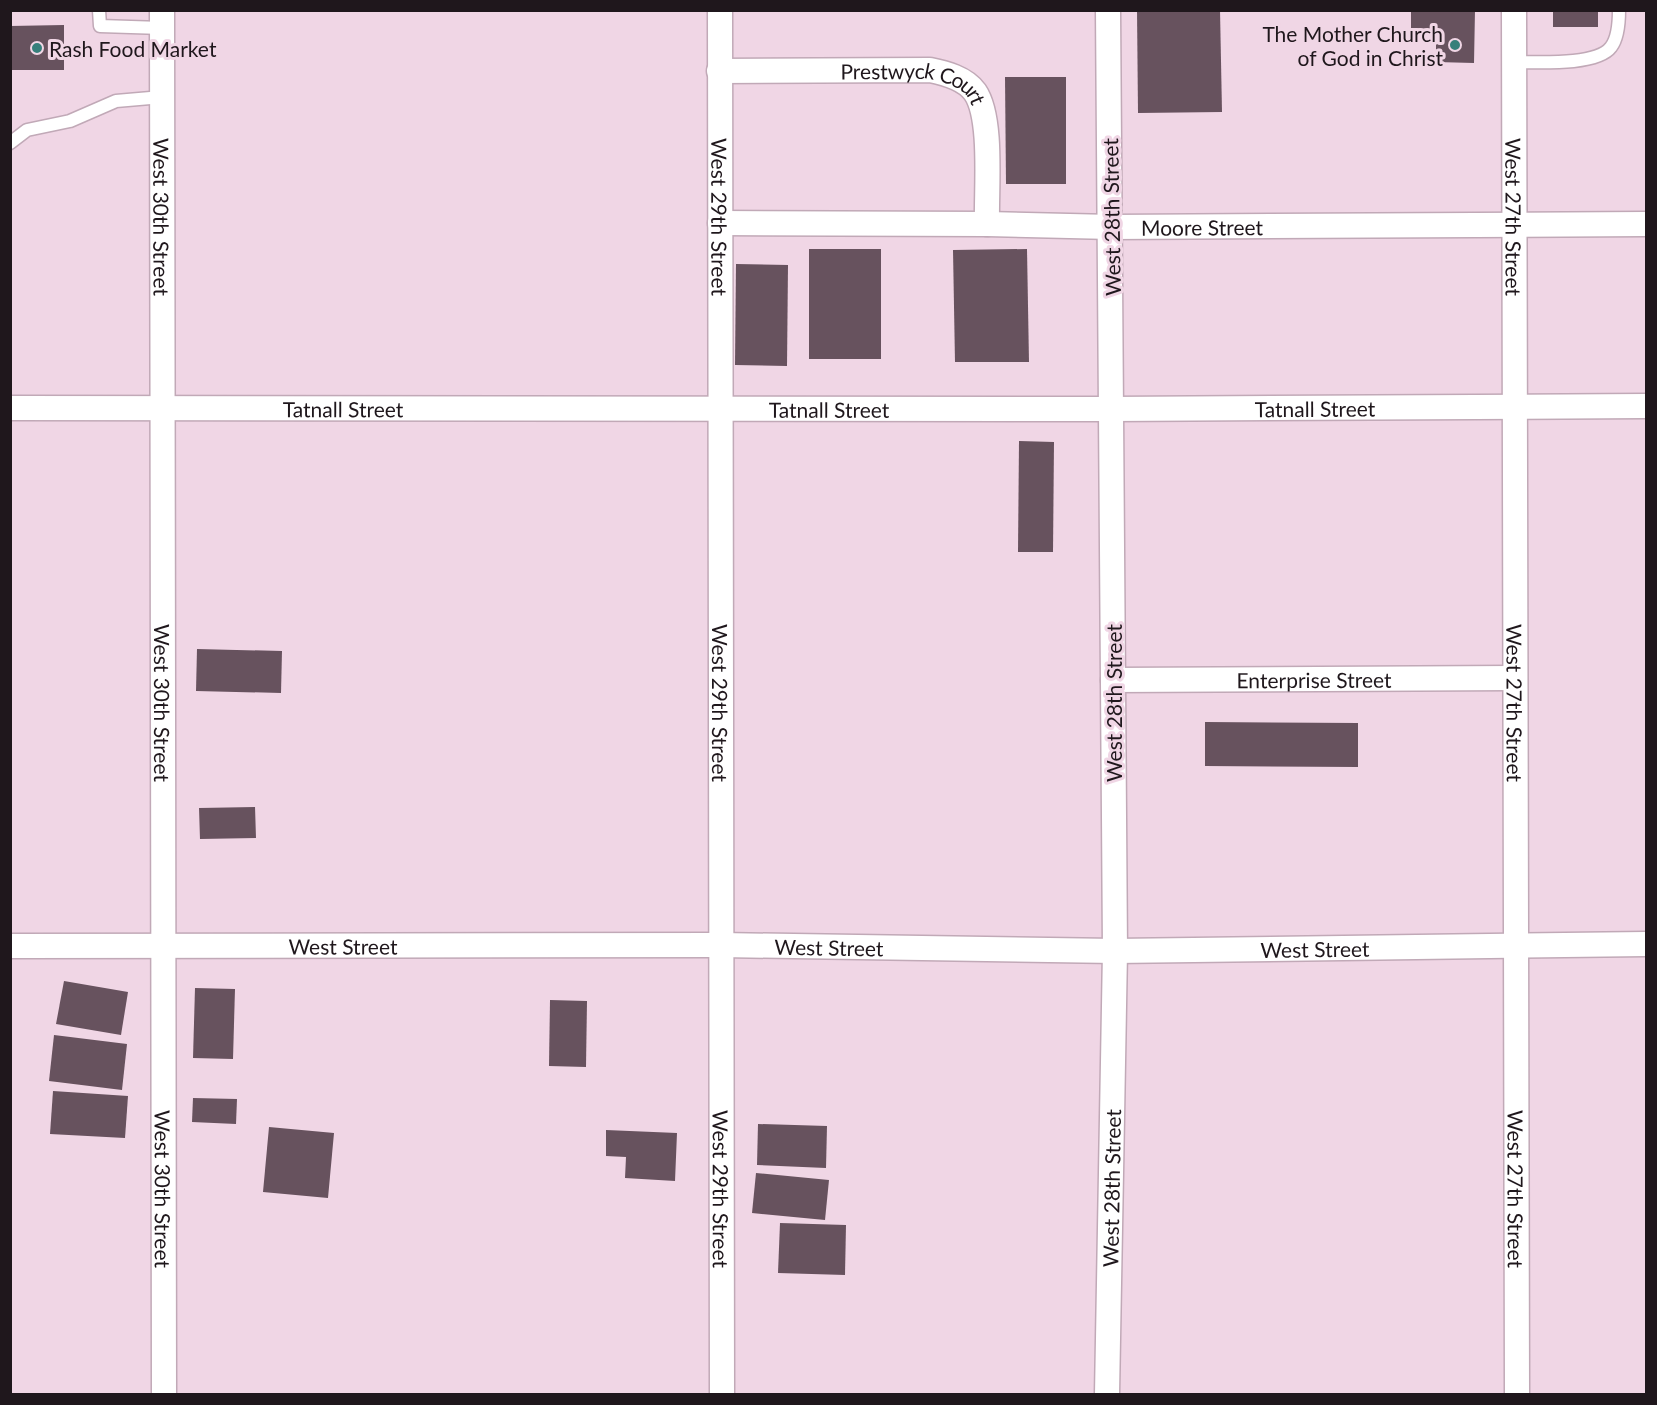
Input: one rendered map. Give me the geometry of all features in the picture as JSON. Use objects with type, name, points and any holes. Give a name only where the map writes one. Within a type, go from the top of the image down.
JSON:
[{"type":"street","name":"West 29th Street","points":[[720,10],[722,1395]]},
{"type":"street","name":"West 28th Street","points":[[1107,1395],[1115,951],[1112,227],[1108,10]]},
{"type":"street","name":"West 27th Street","points":[[1514,10],[1517,1395]]},
{"type":"street","name":"West 30th Street","points":[[162,19],[164,1395]]},
{"type":"street","name":"Prestwyck Court","points":[[720,71],[930,70],[962,81],[974,90],[986,120],[987,224]]},
{"type":"street","name":"Moore Street","points":[[720,223],[1112,227],[1647,224]]},
{"type":"street","name":"Tatnall Street","points":[[10,408],[1112,409],[1647,406]]},
{"type":"street","name":"Enterprise Street","points":[[1113,680],[1514,678]]},
{"type":"street","name":"West Street","points":[[10,946],[721,945],[1115,951],[1647,944]]},
{"type":"lane","points":[[99,10],[100,26],[162,19]]},
{"type":"lane","points":[[1514,62],[1593,59],[1611,48],[1619,23],[1619,10]]},
{"type":"lane","points":[[10,143],[27,130],[70,121],[116,101],[162,97]]},
{"type":"building","points":[[1137,10],[1220,10],[1222,112],[1138,113]]},
{"type":"building","name":"The Mother Church of God in Christ","points":[[1411,10],[1475,10],[1474,63],[1436,62],[1436,29],[1411,28]]},
{"type":"building","points":[[1553,10],[1598,10],[1598,27],[1553,27]]},
{"type":"building","name":"Rash Food Market","points":[[64,25],[64,70],[10,70],[10,26]]},
{"type":"building","points":[[1005,77],[1066,77],[1066,184],[1006,184]]},
{"type":"building","points":[[809,249],[881,249],[881,359],[809,359]]},
{"type":"building","points":[[1027,249],[1029,362],[955,362],[953,250]]},
{"type":"building","points":[[736,264],[788,265],[787,366],[735,365]]},
{"type":"building","points":[[1019,441],[1054,442],[1053,552],[1018,552]]},
{"type":"building","points":[[197,649],[282,651],[281,693],[196,691]]},
{"type":"building","points":[[1205,722],[1358,723],[1358,767],[1205,766]]},
{"type":"building","points":[[255,807],[256,838],[200,839],[199,808]]},
{"type":"building","points":[[64,981],[128,992],[121,1035],[56,1024]]},
{"type":"building","points":[[195,988],[235,989],[233,1059],[193,1058]]},
{"type":"building","points":[[550,1000],[587,1001],[586,1067],[549,1066]]},
{"type":"building","points":[[54,1035],[127,1044],[122,1090],[49,1081]]},
{"type":"building","points":[[53,1091],[128,1096],[125,1138],[50,1134]]},
{"type":"building","points":[[193,1098],[237,1099],[236,1124],[192,1122]]},
{"type":"building","points":[[758,1124],[827,1126],[826,1168],[757,1165]]},
{"type":"building","points":[[269,1127],[334,1133],[328,1198],[263,1192]]},
{"type":"building","points":[[606,1130],[677,1133],[675,1181],[625,1178],[626,1157],[606,1156]]},
{"type":"building","points":[[756,1173],[829,1180],[825,1220],[752,1213]]},
{"type":"building","points":[[780,1223],[846,1225],[845,1275],[778,1273]]},
{"type":"place","name":"The Mother Church of God in Christ","points":[[1455,45]]},
{"type":"place","name":"Rash Food Market","points":[[37,48]]}]
